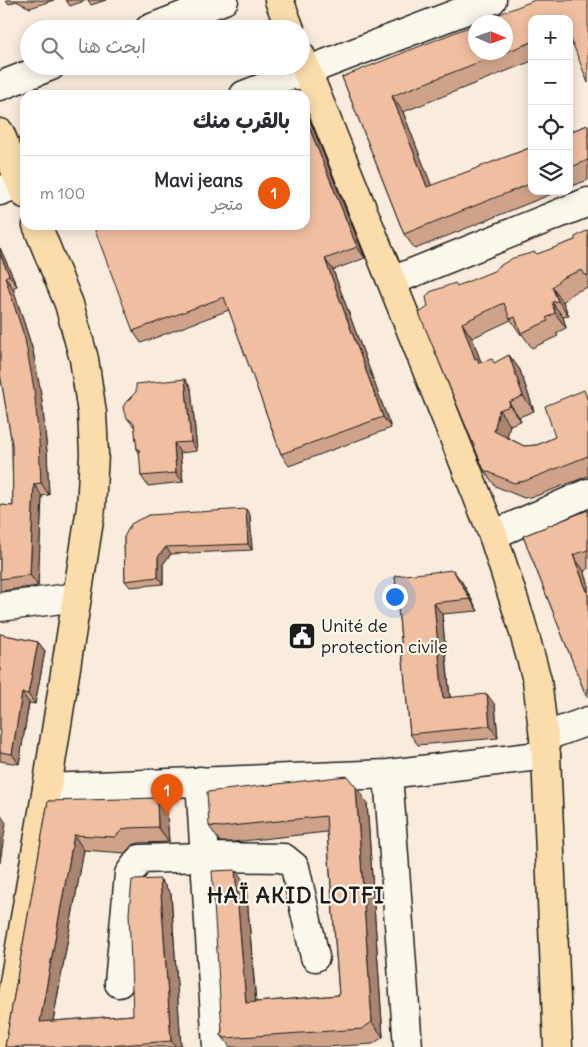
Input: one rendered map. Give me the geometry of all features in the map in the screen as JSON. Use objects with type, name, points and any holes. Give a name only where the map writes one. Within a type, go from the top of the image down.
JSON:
[{"type":"main road","points":[[279,0],[287,20]]},
{"type":"main road","points":[[309,75],[493,535],[521,622],[537,680],[545,746],[555,1047]]},
{"type":"main road","points":[[0,133],[18,187]]},
{"type":"main road","points":[[3,1047],[8,970],[47,788],[91,508],[94,454],[92,413],[84,359],[68,304],[39,230]]},
{"type":"street","points":[[172,20],[224,0]]},
{"type":"street","points":[[310,61],[492,0]]},
{"type":"street","points":[[0,86],[28,75]]},
{"type":"street","points":[[253,90],[282,75]]},
{"type":"street","points":[[392,281],[588,202]]},
{"type":"street","points":[[493,535],[588,494]]},
{"type":"street","points":[[0,607],[77,597]]},
{"type":"street","points":[[47,788],[388,774],[545,746],[588,721]]},
{"type":"street","points":[[388,774],[408,1047]]},
{"type":"street","points":[[200,781],[217,1047]]},
{"type":"street","points":[[119,983],[129,874],[140,859],[205,856],[284,858],[295,867],[315,957]]},
{"type":"building","points":[[535,0],[588,0],[588,83],[573,44],[573,15],[528,15],[528,44],[513,49],[513,15],[497,15]]},
{"type":"building","points":[[468,27],[468,60],[484,60],[392,96],[427,187],[528,149],[528,185],[404,234],[342,77]]},
{"type":"building","points":[[588,125],[588,160],[573,166],[573,150],[573,131]]},
{"type":"building","points":[[310,130],[357,247],[325,259],[383,417],[281,454],[224,297],[133,331],[95,230],[310,230]]},
{"type":"building","points":[[588,230],[588,275],[585,275],[582,270],[562,278],[552,287],[558,301],[552,302],[555,313],[546,318],[548,321],[521,333],[515,317],[510,319],[504,303],[462,323],[475,359],[477,358],[479,363],[492,359],[494,363],[509,355],[523,396],[509,402],[510,406],[499,410],[494,431],[524,446],[537,445],[555,437],[545,406],[584,390],[588,401],[588,456],[525,481],[514,483],[484,470],[419,313],[428,307],[426,297],[430,292],[455,283],[457,286],[496,270],[496,268],[513,258],[535,252],[537,254],[575,240],[575,237]]},
{"type":"building","points":[[0,254],[9,275],[5,277],[25,339],[34,389],[41,483],[34,484],[30,575],[0,579],[0,505],[13,506],[12,444],[0,373]]},
{"type":"building","points":[[185,379],[191,442],[174,443],[176,473],[141,476],[139,449],[137,449],[134,423],[127,418],[123,407],[136,392],[136,384]]},
{"type":"building","points":[[246,509],[248,544],[166,547],[158,557],[158,577],[125,581],[124,537],[131,524],[149,515]]},
{"type":"building","points":[[588,510],[588,550],[573,555],[588,594],[588,692],[585,693],[523,536]]},
{"type":"building","points":[[453,570],[470,599],[434,603],[443,698],[487,694],[490,726],[410,734],[395,576]]},
{"type":"building","points":[[0,634],[38,642],[28,694],[22,693],[12,754],[0,752]]},
{"type":"building","points":[[347,776],[356,787],[372,1022],[362,1029],[225,1038],[221,1035],[212,871],[235,870],[246,1003],[339,995],[326,816],[222,827],[209,826],[207,792]]},
{"type":"building","points":[[157,798],[158,827],[128,828],[122,830],[115,837],[74,835],[40,1022],[133,1015],[129,913],[132,880],[160,879],[171,1041],[95,1047],[5,1047],[48,801]]},
{"type":"place","name":"Unité de protection civile","points":[[302,636]]},
{"type":"place","name":"Mavi jeans","points":[[167,815]]},
{"type":"district","name":"HAÏ AKID LOTFI","points":[[296,895]]}]
